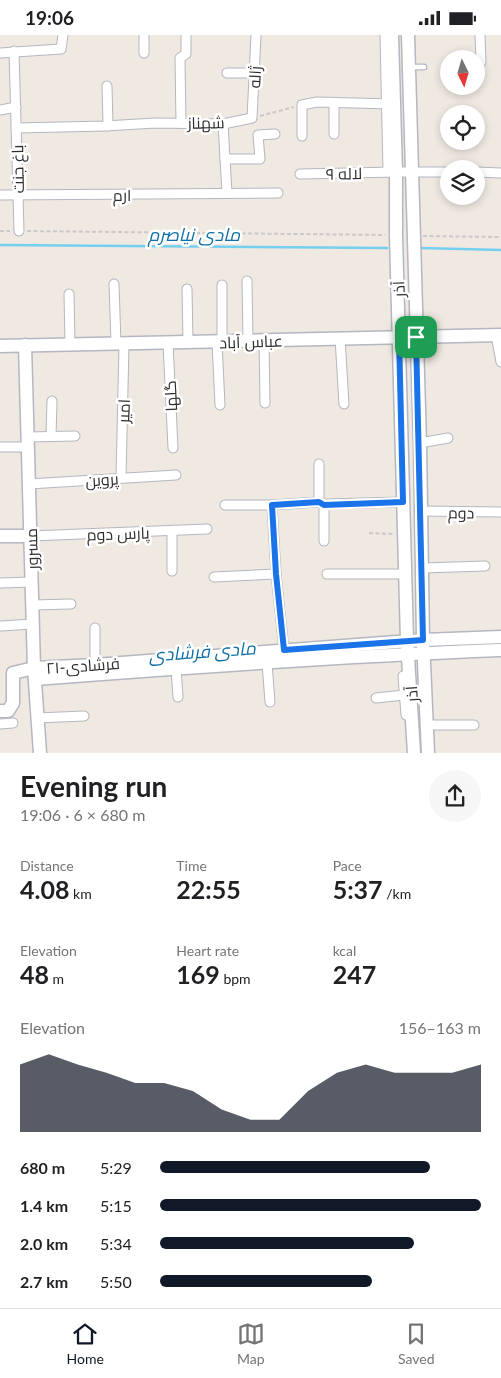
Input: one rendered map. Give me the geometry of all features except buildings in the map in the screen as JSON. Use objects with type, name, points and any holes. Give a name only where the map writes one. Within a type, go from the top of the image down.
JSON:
[{"type":"main road","name":"آذر","points":[[392,35],[390,104],[399,337],[404,641],[410,731],[414,753]]},
{"type":"main road","name":"آذر","points":[[408,35],[420,443],[423,640],[428,753]]},
{"type":"main road","points":[[396,235],[413,235]]},
{"type":"main road","name":"عباس آباد","points":[[0,346],[499,335]]},
{"type":"main road","name":"مسرور","points":[[24,345],[33,624],[40,753]]},
{"type":"main road","points":[[0,536],[30,536]]},
{"type":"main road","name":"۲۱-فرشادی","points":[[35,674],[95,665],[404,641],[501,637]]},
{"type":"main road","points":[[0,711],[8,711],[13,703],[13,673],[35,674],[176,668],[501,650]]},
{"type":"street","points":[[0,53],[61,49],[63,35]]},
{"type":"street","points":[[144,35],[144,53]]},
{"type":"street","points":[[181,123],[180,58],[186,54],[186,35]]},
{"type":"street","name":"ژاله","points":[[252,118],[256,35]]},
{"type":"street","name":"آذر","points":[[385,35],[390,104]]},
{"type":"street","points":[[480,35],[481,50]]},
{"type":"street","name":"باغ جنت","points":[[14,51],[19,231]]},
{"type":"street","points":[[228,73],[254,73]]},
{"type":"street","points":[[107,86],[108,126]]},
{"type":"street","points":[[302,136],[302,105],[317,102],[390,104]]},
{"type":"street","points":[[334,103],[334,134]]},
{"type":"street","points":[[0,110],[16,107]]},
{"type":"street","name":"شهناز","points":[[16,128],[156,123],[223,124],[252,118]]},
{"type":"street","points":[[223,124],[227,193]]},
{"type":"street","points":[[225,159],[260,159],[258,135],[275,134]]},
{"type":"street","name":"۹ لاله","points":[[300,174],[440,172]]},
{"type":"street","points":[[485,172],[501,173]]},
{"type":"street","name":"ارم","points":[[1,195],[278,193]]},
{"type":"street","points":[[247,281],[248,341]]},
{"type":"street","name":"امیر","points":[[114,284],[120,344],[121,478]]},
{"type":"street","points":[[220,405],[222,285]]},
{"type":"street","points":[[187,289],[188,342]]},
{"type":"street","points":[[69,294],[70,345]]},
{"type":"street","points":[[499,335],[501,362]]},
{"type":"street","points":[[340,338],[344,404]]},
{"type":"street","points":[[264,340],[265,403]]},
{"type":"street","name":"گلها","points":[[168,343],[173,448]]},
{"type":"street","points":[[51,436],[52,401]]},
{"type":"street","points":[[0,447],[51,436],[75,436]]},
{"type":"street","points":[[420,443],[448,438]]},
{"type":"street","points":[[319,463],[324,541]]},
{"type":"street","name":"پروین","points":[[29,484],[176,475]]},
{"type":"street","points":[[225,505],[401,502]]},
{"type":"street","name":"آذر","points":[[401,502],[400,534],[403,574]]},
{"type":"street","points":[[272,505],[276,574],[284,650]]},
{"type":"street","name":"دوم","points":[[421,511],[501,512]]},
{"type":"street","name":"پارس دوم","points":[[30,536],[206,529]]},
{"type":"street","points":[[172,531],[172,571]]},
{"type":"street","points":[[423,568],[486,566]]},
{"type":"street","points":[[214,577],[276,574]]},
{"type":"street","points":[[327,574],[403,574]]},
{"type":"street","points":[[0,583],[32,582]]},
{"type":"street","points":[[33,605],[72,604]]},
{"type":"street","points":[[1,626],[33,624]]},
{"type":"street","points":[[95,628],[95,665]]},
{"type":"street","name":"آذر","points":[[405,655],[404,695],[410,731],[408,753]]},
{"type":"street","points":[[267,663],[270,703]]},
{"type":"street","points":[[176,668],[178,697]]},
{"type":"street","points":[[376,697],[404,695]]},
{"type":"street","points":[[37,718],[84,716]]},
{"type":"street","points":[[0,724],[13,723]]},
{"type":"street","points":[[427,725],[474,725]]},
{"type":"lane","points":[[409,67],[424,67]]},
{"type":"path","points":[[252,118],[302,105]]},
{"type":"path","points":[[0,231],[396,235]]},
{"type":"path","points":[[413,235],[501,237]]},
{"type":"path","points":[[369,533],[400,534]]},
{"type":"waterway","name":"مادی نیاصرم","points":[[0,245],[387,248]]},
{"type":"waterway","name":"مادی نیاصرم","points":[[420,248],[501,250]]},
{"type":"waterway","name":"مادی فرشادی","points":[[433,647],[497,643]]},
{"type":"route","points":[[399,337],[416,337],[423,568],[423,640],[284,650],[276,574],[272,505],[319,502],[324,505],[403,502],[399,337]]}]
